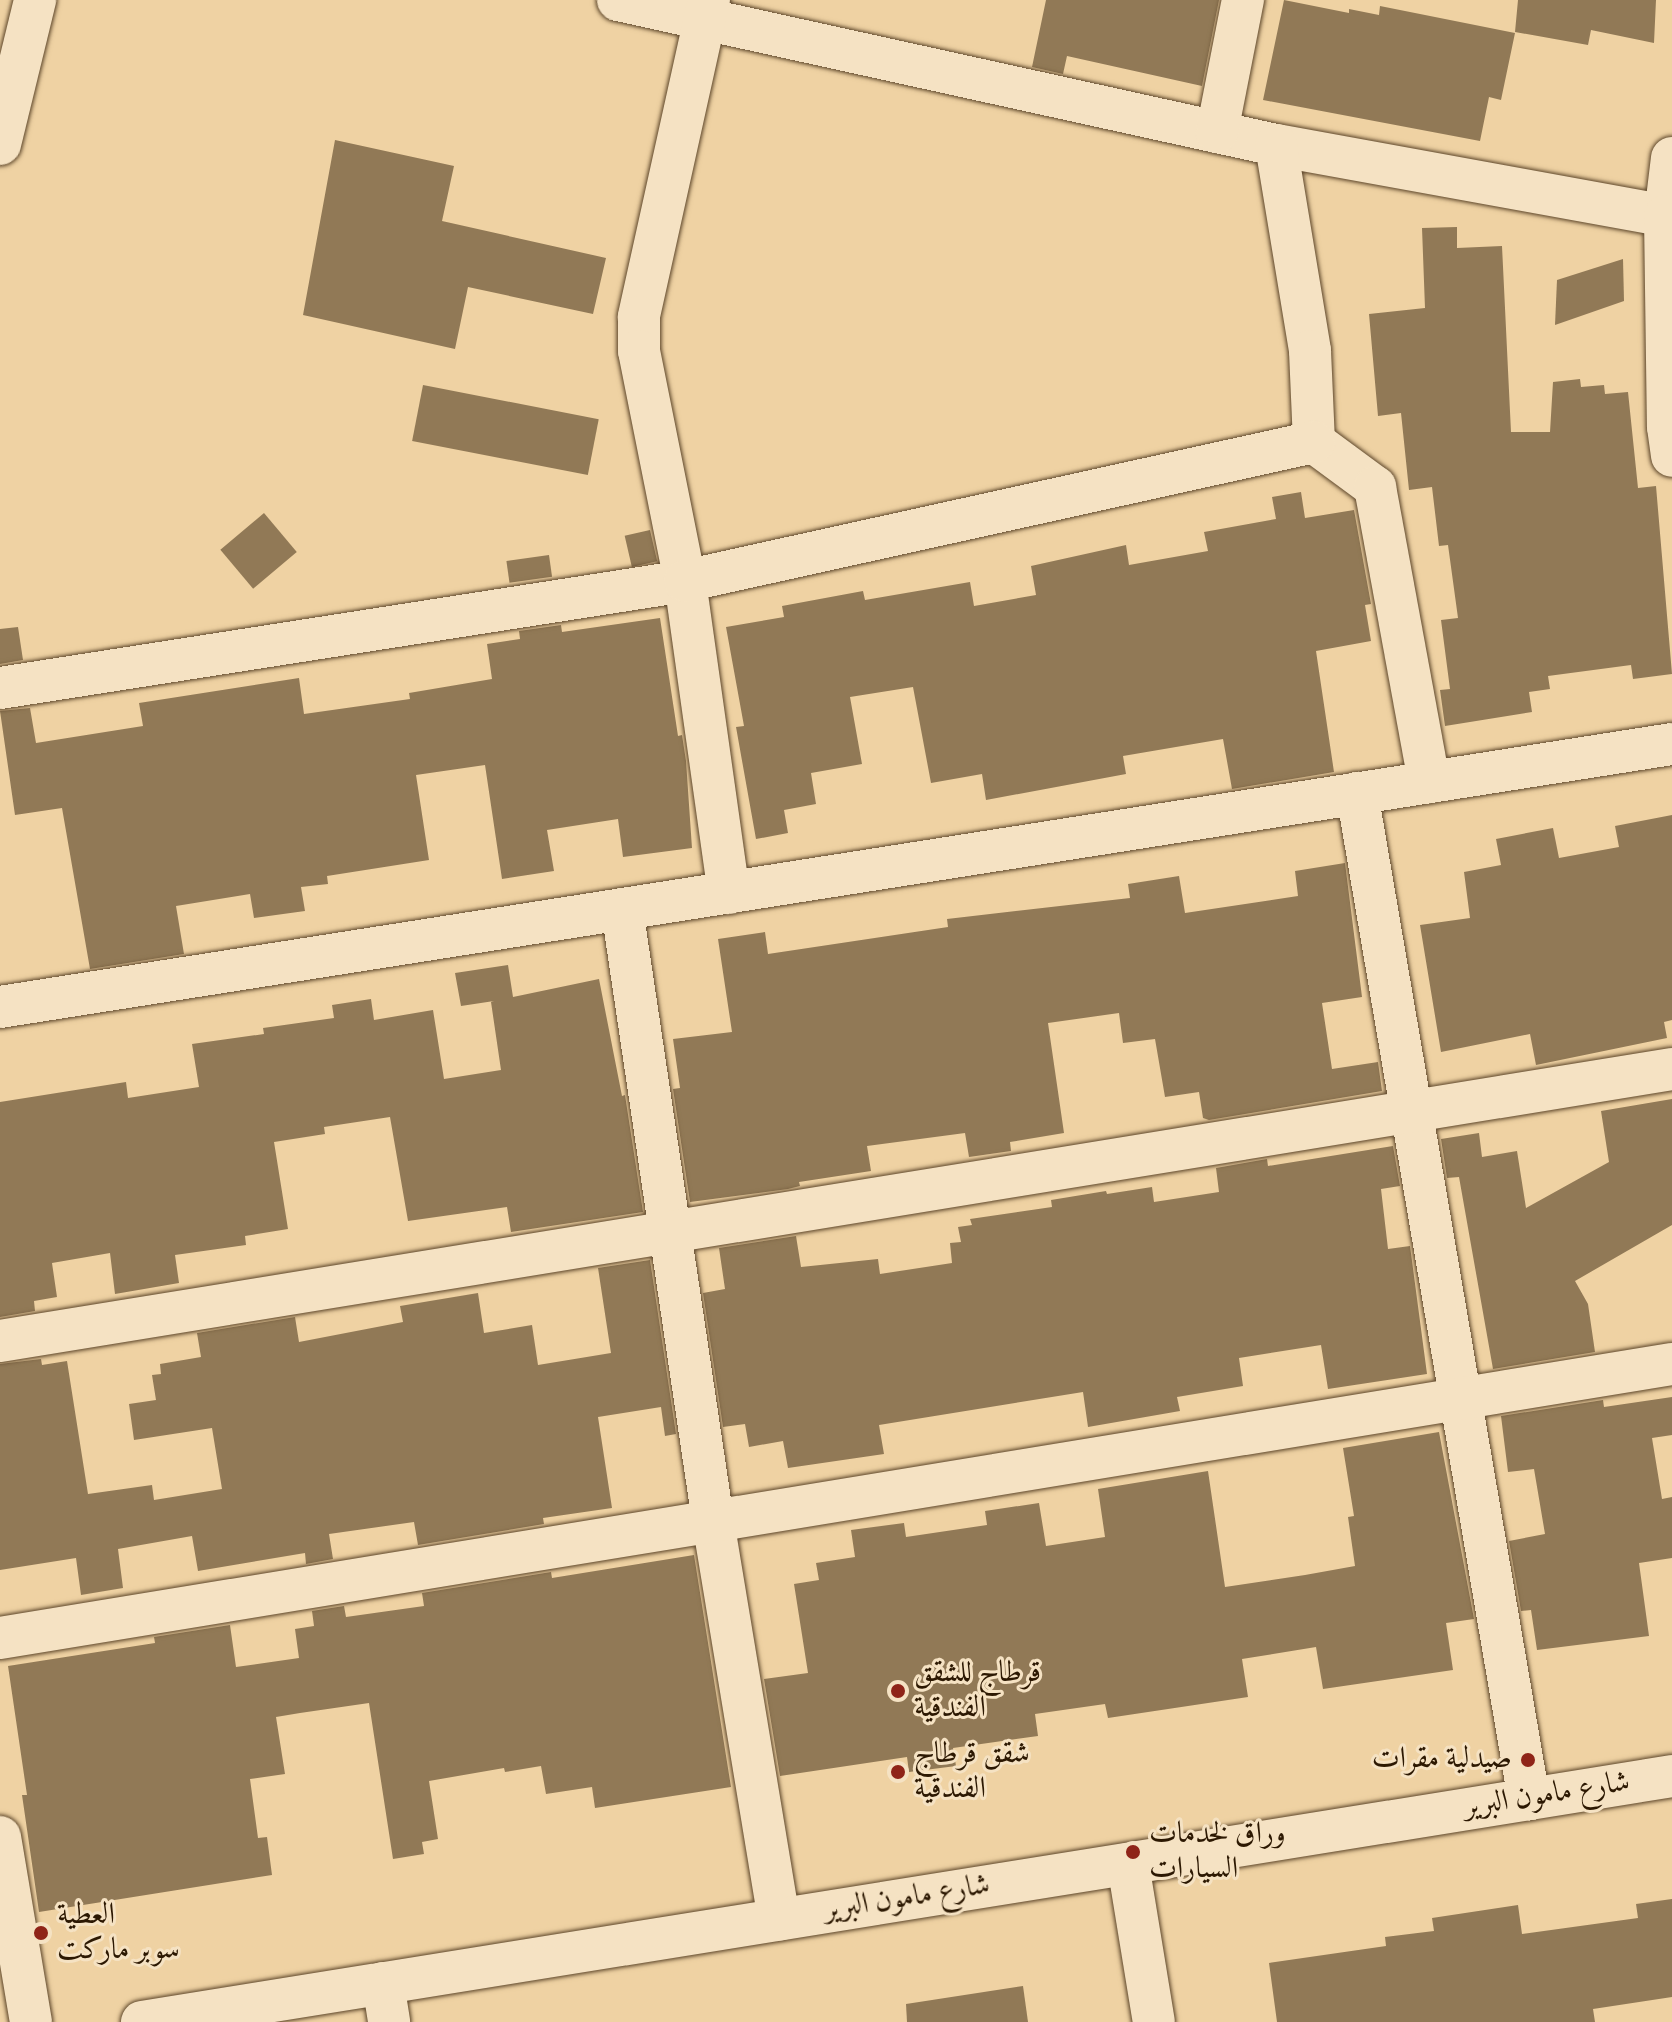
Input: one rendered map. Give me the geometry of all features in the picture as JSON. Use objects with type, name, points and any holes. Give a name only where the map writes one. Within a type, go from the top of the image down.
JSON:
[{"type":"street","points":[[0,144],[35,0]]},
{"type":"street","points":[[618,0],[707,10],[1276,145],[1665,216]]},
{"type":"street","points":[[1217,132],[1243,0]]},
{"type":"street","points":[[707,10],[639,317],[639,351],[685,581],[729,893]]},
{"type":"street","points":[[1276,145],[1310,351],[1314,442]]},
{"type":"street","points":[[1672,158],[1665,216],[1668,427],[1672,456]]},
{"type":"street","points":[[0,688],[685,581],[1314,442],[1375,487],[1429,782]]},
{"type":"street","points":[[0,1007],[1672,744]]},
{"type":"street","points":[[1357,793],[1529,1799]]},
{"type":"street","points":[[622,909],[713,1521],[779,1920]]},
{"type":"street","points":[[0,1341],[1672,1069]]},
{"type":"street","points":[[0,1638],[1672,1364]]},
{"type":"street","name":"شارع مامون البرير","points":[[142,2022],[386,2003],[779,1920],[1672,1776]]},
{"type":"street","points":[[0,1837],[31,2022]]},
{"type":"street","points":[[1128,1864],[1154,2022]]},
{"type":"building","points":[[1046,0],[1219,0],[1202,86],[1067,56],[1063,74],[1032,67]]},
{"type":"building","points":[[1284,0],[1349,13],[1349,9],[1379,15],[1380,6],[1515,33],[1501,100],[1489,97],[1480,141],[1263,100]]},
{"type":"building","points":[[1518,0],[1656,0],[1654,43],[1591,30],[1588,45],[1515,32]]},
{"type":"building","points":[[335,140],[454,166],[442,221],[606,258],[593,314],[468,287],[455,349],[303,315]]},
{"type":"building","points":[[1457,227],[1457,248],[1502,246],[1511,432],[1550,432],[1553,382],[1580,379],[1581,387],[1604,385],[1605,394],[1628,392],[1638,488],[1656,486],[1672,674],[1633,679],[1631,665],[1548,676],[1550,689],[1529,692],[1532,712],[1445,726],[1440,690],[1450,689],[1441,620],[1458,618],[1448,545],[1439,546],[1432,487],[1409,490],[1401,413],[1378,416],[1369,314],[1425,308],[1422,228]]},
{"type":"building","points":[[1623,259],[1624,301],[1555,325],[1557,280]]},
{"type":"building","points":[[423,385],[599,419],[588,475],[412,441]]},
{"type":"building","points":[[1301,492],[1305,518],[1354,510],[1371,604],[1365,605],[1371,641],[1316,651],[1334,772],[1232,789],[1223,739],[1123,756],[1126,774],[986,800],[982,774],[931,783],[913,687],[850,697],[862,764],[811,773],[816,804],[784,810],[788,833],[756,839],[736,727],[744,726],[726,627],[784,617],[782,606],[863,591],[865,600],[970,582],[974,606],[1036,595],[1031,566],[1126,545],[1129,565],[1208,551],[1204,532],[1276,519],[1272,497]]},
{"type":"building","points":[[264,513],[297,552],[253,589],[220,550]]},
{"type":"building","points":[[650,530],[657,561],[632,567],[625,536]]},
{"type":"building","points":[[549,555],[552,577],[509,583],[506,561]]},
{"type":"building","points":[[660,618],[678,736],[682,735],[686,761],[692,848],[623,857],[618,819],[547,830],[554,871],[502,879],[485,765],[416,775],[429,860],[327,876],[328,884],[301,887],[305,911],[254,918],[250,894],[176,906],[184,954],[90,969],[62,808],[15,815],[0,711],[30,708],[36,743],[143,726],[139,703],[299,678],[304,714],[410,699],[409,693],[492,679],[487,644],[520,639],[519,631],[561,625],[562,632]]},
{"type":"building","points":[[18,627],[23,660],[0,664],[0,629]]},
{"type":"building","points":[[1672,815],[1672,1020],[1664,1022],[1667,1038],[1536,1065],[1530,1034],[1441,1052],[1420,925],[1470,918],[1464,872],[1501,865],[1496,839],[1553,828],[1559,858],[1619,847],[1615,826]]},
{"type":"building","points":[[1345,863],[1362,997],[1322,1003],[1332,1069],[1378,1062],[1382,1091],[1209,1120],[1203,1118],[1199,1092],[1165,1097],[1155,1039],[1123,1043],[1119,1013],[1048,1023],[1064,1133],[1010,1142],[1011,1151],[969,1157],[965,1133],[867,1146],[871,1171],[799,1182],[800,1186],[788,1189],[690,1202],[673,1089],[680,1088],[673,1039],[732,1032],[718,939],[765,932],[768,954],[948,927],[947,919],[1130,898],[1128,884],[1179,876],[1185,913],[1298,896],[1295,871]]},
{"type":"building","points":[[508,965],[513,997],[599,979],[622,1096],[625,1095],[643,1212],[511,1232],[507,1207],[408,1221],[390,1117],[324,1127],[325,1134],[274,1142],[288,1229],[245,1236],[246,1245],[175,1255],[179,1283],[115,1294],[110,1253],[52,1263],[57,1297],[34,1301],[35,1311],[0,1317],[0,1102],[126,1082],[128,1098],[199,1087],[192,1044],[264,1034],[263,1028],[334,1018],[332,1005],[371,999],[374,1020],[433,1010],[444,1079],[501,1070],[491,1002],[494,1001],[461,1006],[455,973]]},
{"type":"building","points":[[1672,1099],[1672,1225],[1575,1281],[1588,1304],[1595,1352],[1493,1369],[1459,1177],[1447,1178],[1441,1139],[1479,1133],[1482,1157],[1517,1151],[1526,1208],[1609,1162],[1601,1111]]},
{"type":"building","points":[[1393,1146],[1400,1186],[1381,1189],[1388,1249],[1410,1246],[1427,1374],[1328,1389],[1321,1345],[1239,1358],[1243,1386],[1177,1397],[1180,1411],[1088,1427],[1083,1392],[879,1425],[884,1454],[788,1468],[783,1441],[749,1447],[745,1424],[723,1427],[703,1293],[725,1289],[719,1248],[796,1236],[801,1267],[878,1259],[880,1274],[952,1263],[950,1243],[961,1242],[958,1227],[972,1225],[970,1219],[1052,1207],[1051,1200],[1106,1191],[1107,1194],[1152,1187],[1154,1202],[1219,1192],[1216,1168],[1267,1159],[1268,1166]]},
{"type":"building","points":[[650,1260],[676,1434],[665,1436],[661,1407],[598,1417],[612,1508],[543,1518],[544,1524],[418,1545],[414,1522],[329,1534],[333,1559],[306,1564],[305,1553],[198,1571],[192,1536],[118,1549],[123,1588],[81,1595],[76,1558],[0,1570],[0,1364],[41,1359],[42,1365],[67,1361],[88,1494],[152,1485],[154,1500],[222,1489],[212,1428],[134,1440],[129,1404],[156,1400],[152,1375],[161,1374],[160,1364],[201,1357],[197,1333],[295,1317],[299,1342],[403,1322],[400,1306],[478,1293],[484,1333],[532,1325],[538,1365],[611,1353],[598,1268]]},
{"type":"building","points":[[1672,1397],[1672,1435],[1652,1438],[1662,1499],[1672,1497],[1672,1558],[1639,1563],[1649,1636],[1537,1650],[1531,1610],[1521,1611],[1509,1541],[1545,1534],[1534,1469],[1508,1472],[1501,1416],[1603,1400],[1604,1407]]},
{"type":"building","points":[[1439,1432],[1474,1619],[1446,1623],[1453,1670],[1323,1689],[1316,1647],[1242,1659],[1248,1697],[1108,1718],[1105,1704],[1035,1714],[1038,1736],[953,1748],[956,1766],[909,1772],[907,1757],[780,1776],[764,1679],[808,1673],[794,1584],[819,1580],[816,1563],[855,1557],[851,1530],[904,1523],[906,1537],[987,1525],[985,1511],[1039,1503],[1046,1546],[1105,1537],[1098,1489],[1208,1471],[1225,1587],[1305,1575],[1355,1566],[1348,1517],[1354,1516],[1343,1448]]},
{"type":"building","points":[[694,1555],[731,1787],[595,1808],[592,1787],[546,1794],[541,1766],[505,1772],[504,1768],[429,1781],[438,1839],[422,1842],[424,1854],[393,1859],[369,1703],[276,1717],[285,1774],[250,1779],[258,1838],[267,1837],[272,1875],[39,1912],[22,1795],[27,1795],[8,1666],[155,1643],[154,1637],[230,1625],[236,1667],[299,1658],[295,1629],[314,1626],[312,1611],[344,1606],[346,1617],[424,1606],[422,1593],[551,1572],[552,1578]]},
{"type":"building","points":[[1672,1899],[1672,1997],[1593,2009],[1595,2022],[1277,2022],[1269,1963],[1386,1946],[1385,1937],[1434,1931],[1432,1918],[1518,1905],[1522,1934],[1638,1918],[1636,1904]]},
{"type":"building","points":[[1023,1986],[1028,2022],[907,2022],[906,2004]]},
{"type":"place","name":"قرطاج للشقق الفندقية","points":[[898,1691]]},
{"type":"place","name":"صيدلية مقرات","points":[[1528,1760]]},
{"type":"place","name":"شقق قرطاج الفندقية","points":[[898,1772]]},
{"type":"place","name":"وراق لخدمات السيارات","points":[[1133,1852]]},
{"type":"place","name":"العطية سوبر ماركت","points":[[41,1933]]}]
